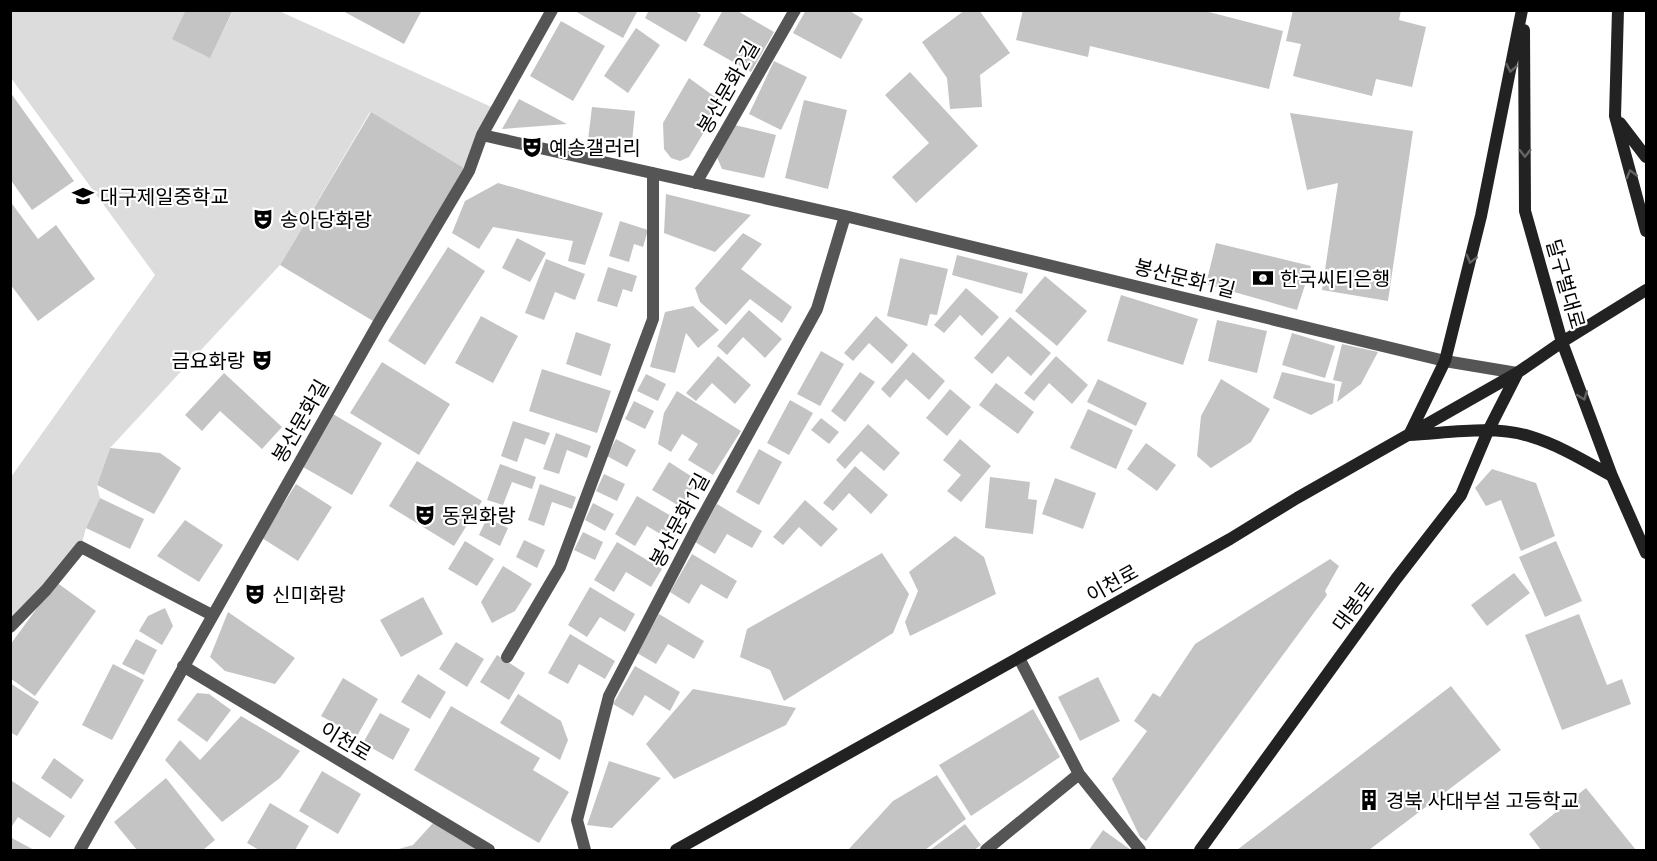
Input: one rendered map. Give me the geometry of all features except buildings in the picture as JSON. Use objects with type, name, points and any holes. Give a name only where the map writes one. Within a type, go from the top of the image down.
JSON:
[{"type":"main road","name":"달구벌대로","points":[[1523,10],[1525,211],[1562,342],[1612,476],[1647,553]]},
{"type":"main road","points":[[1523,10],[1481,216],[1445,361],[1409,435],[1488,431],[1527,436],[1554,445],[1612,476]]},
{"type":"main road","points":[[1618,10],[1615,116],[1647,231]]},
{"type":"main road","points":[[1615,116],[1647,157]]},
{"type":"main road","name":"이천로","points":[[676,850],[1019,658],[1517,374],[1562,342],[1647,290]]},
{"type":"main road","name":"대봉로","points":[[1200,850],[1396,579],[1461,495],[1488,431],[1517,374]]},
{"type":"street","name":"봉산문화길","points":[[80,850],[378,324],[469,171],[482,135],[552,10]]},
{"type":"street","name":"봉산문화2길","points":[[696,183],[795,10]]},
{"type":"street","name":"봉산문화1길","points":[[482,135],[845,216],[1445,361],[1517,374]]},
{"type":"street","points":[[507,657],[560,567],[653,319],[653,173]]},
{"type":"street","name":"봉산문화1길","points":[[585,850],[577,820],[609,696],[697,527],[818,309],[845,216]]},
{"type":"street","points":[[10,627],[46,590],[81,547],[212,615]]},
{"type":"street","points":[[1019,658],[1079,774],[1140,850]]},
{"type":"street","name":"이천로","points":[[183,666],[489,850]]},
{"type":"street","points":[[986,850],[1079,774]]},
{"type":"shaded area","points":[[11,11],[185,11],[210,57],[233,11],[279,11],[496,109],[469,171],[370,112],[280,265],[110,448],[97,485],[100,498],[86,528],[81,547],[11,627],[11,477],[155,275],[11,78]]},
{"type":"place","name":"예송갤러리","points":[[532,147]]},
{"type":"place","name":"대구제일중학교","points":[[83,196]]},
{"type":"place","name":"송아당화랑","points":[[263,219]]},
{"type":"place","name":"한국씨티은행","points":[[1263,278]]},
{"type":"place","name":"금요화랑","points":[[262,360]]},
{"type":"place","name":"동원화랑","points":[[425,515]]},
{"type":"place","name":"신미화랑","points":[[255,594]]},
{"type":"place","name":"경북 사대부설 고등학교","points":[[1369,800]]}]
